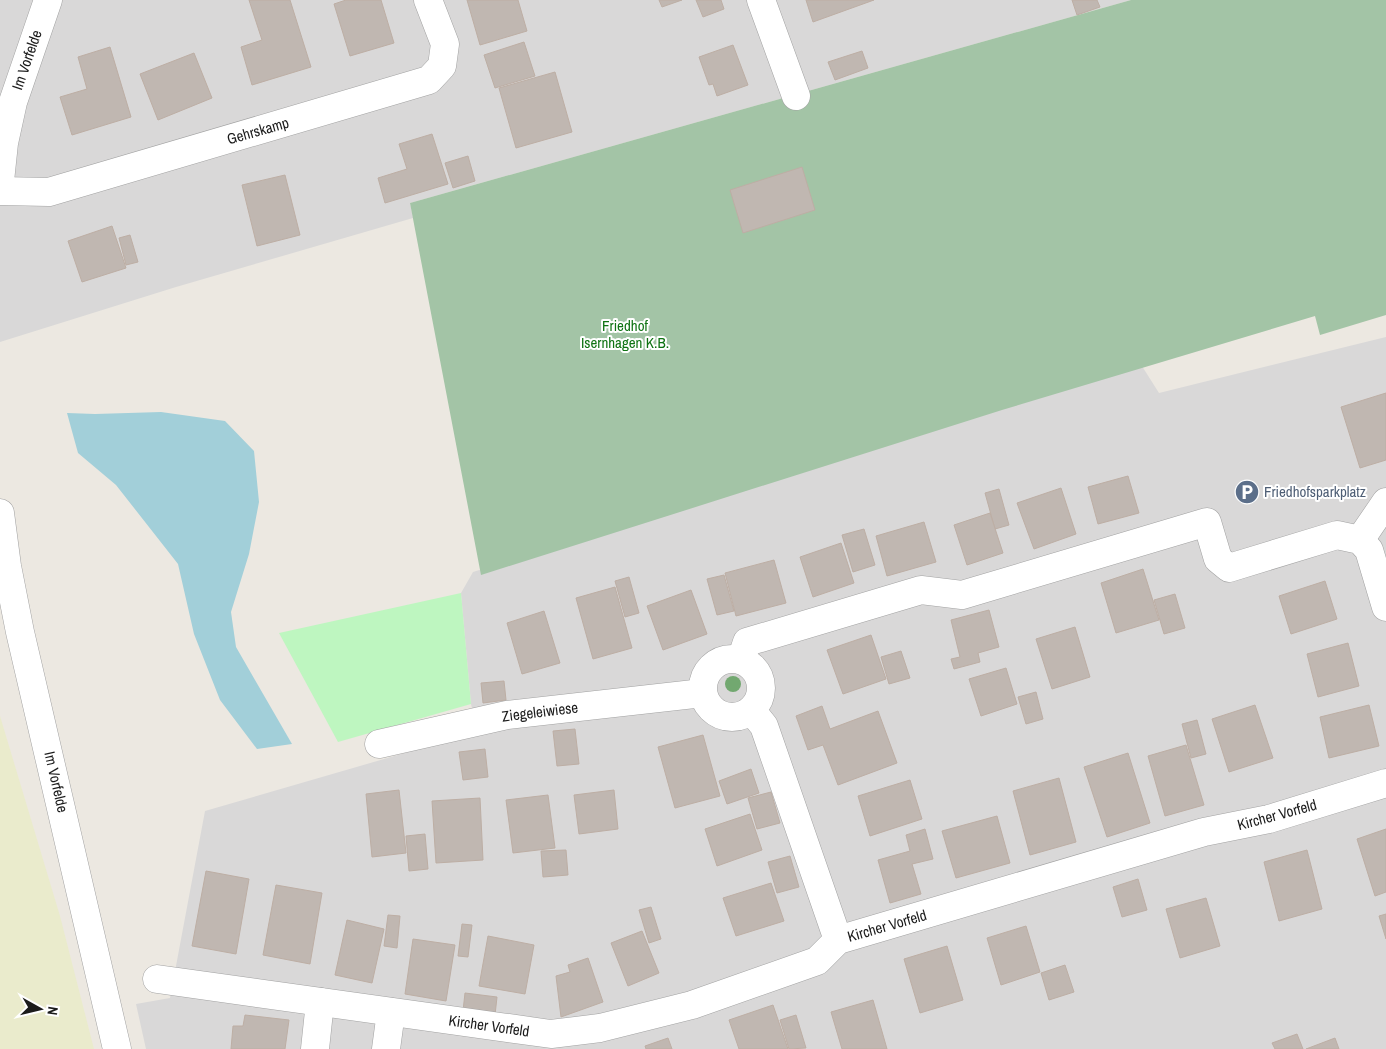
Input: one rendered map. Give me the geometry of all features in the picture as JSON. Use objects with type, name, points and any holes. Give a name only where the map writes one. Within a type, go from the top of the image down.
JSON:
[{"type":"street","name":"Im Vorfelde","points":[[0,180],[4,143],[13,102],[48,0]]},
{"type":"street","name":"Gehrskamp","points":[[0,191],[49,192],[429,80],[442,66],[445,44],[428,0]]},
{"type":"street","points":[[761,0],[796,96]]},
{"type":"street","points":[[1360,540],[1386,502]]},
{"type":"street","name":"Im Vorfelde","points":[[0,513],[7,566],[20,632],[117,1049]]},
{"type":"street","points":[[741,660],[747,642],[921,590],[962,595],[1207,522],[1218,559],[1230,568],[1337,535],[1360,540],[1369,550],[1386,607]]},
{"type":"street","points":[[726,659],[741,660],[756,670],[761,682],[760,698],[752,711],[735,718],[723,717],[710,708],[703,693],[704,679],[711,667],[726,659]]},
{"type":"street","name":"Ziegeleiwiese","points":[[379,744],[507,715],[703,693]]},
{"type":"street","points":[[752,711],[764,726],[838,940]]},
{"type":"street","name":"Kircher Vorfeld","points":[[157,979],[551,1034],[600,1028],[692,1005],[817,961],[838,940],[1204,832],[1269,819],[1386,783]]},
{"type":"street","points":[[315,1049],[320,1002]]},
{"type":"street","points":[[386,1049],[391,1012]]},
{"type":"shaded area","points":[[0,0],[1131,0],[410,203],[413,218],[176,287],[0,342]]},
{"type":"shaded area","points":[[1386,337],[1386,1049],[146,1049],[136,1004],[170,998],[205,811],[477,732],[471,704],[461,593],[473,572],[1140,363],[1159,393]]},
{"type":"green space","name":"Friedhof Isernhagen K.B.","points":[[1131,0],[1386,0],[1386,315],[1320,335],[1315,316],[1002,410],[481,575],[410,203]]},
{"type":"green space","points":[[461,593],[471,704],[338,742],[279,633]]},
{"type":"green space","points":[[0,716],[60,916],[94,1049],[0,1049]]},
{"type":"water","points":[[161,412],[225,421],[254,451],[259,502],[249,554],[231,612],[236,647],[292,744],[257,749],[220,700],[194,634],[178,564],[116,485],[78,453],[67,413]]},
{"type":"building","points":[[249,0],[290,0],[311,67],[252,85],[241,47],[262,40]]},
{"type":"building","points":[[346,0],[381,0],[394,43],[350,56],[334,4]]},
{"type":"building","points":[[467,0],[518,0],[527,31],[480,45]]},
{"type":"building","points":[[659,0],[682,0],[662,7]]},
{"type":"building","points":[[696,0],[721,0],[724,9],[703,17]]},
{"type":"building","points":[[806,0],[874,0],[813,22]]},
{"type":"building","points":[[1072,0],[1097,0],[1100,7],[1077,15]]},
{"type":"building","points":[[524,42],[535,76],[495,88],[484,55]]},
{"type":"building","points":[[733,45],[748,85],[717,96],[713,84],[709,85],[699,57]]},
{"type":"building","points":[[110,47],[131,117],[72,135],[60,97],[87,89],[78,57]]},
{"type":"building","points":[[862,51],[868,68],[835,80],[828,62]]},
{"type":"building","points":[[194,53],[212,98],[158,120],[140,74]]},
{"type":"building","points":[[555,72],[572,132],[516,148],[499,88]]},
{"type":"building","points":[[432,134],[448,184],[385,203],[378,178],[407,169],[399,144]]},
{"type":"building","points":[[468,156],[475,181],[453,188],[445,163]]},
{"type":"building","points":[[802,167],[815,210],[743,233],[730,190]]},
{"type":"building","points":[[285,175],[300,235],[257,246],[242,185]]},
{"type":"building","points":[[112,226],[126,268],[82,282],[68,241]]},
{"type":"building","points":[[130,235],[138,262],[126,265],[119,238]]},
{"type":"building","points":[[1386,393],[1386,460],[1360,468],[1341,407]]},
{"type":"building","points":[[1128,476],[1139,513],[1098,524],[1088,487]]},
{"type":"building","points":[[1061,488],[1076,534],[1034,549],[1017,503]]},
{"type":"building","points":[[999,489],[1009,525],[995,529],[985,493]]},
{"type":"building","points":[[990,513],[1003,553],[967,565],[954,525]]},
{"type":"building","points":[[924,522],[936,562],[887,576],[876,536]]},
{"type":"building","points":[[864,529],[875,565],[853,572],[842,535]]},
{"type":"building","points":[[841,543],[854,583],[813,597],[800,557]]},
{"type":"building","points":[[774,560],[786,603],[736,616],[725,573]]},
{"type":"building","points":[[1143,569],[1159,620],[1116,633],[1101,583]]},
{"type":"building","points":[[724,575],[734,611],[717,615],[707,579]]},
{"type":"building","points":[[629,577],[639,613],[625,617],[615,581]]},
{"type":"building","points":[[1325,581],[1337,619],[1291,634],[1279,596]]},
{"type":"building","points":[[615,587],[632,648],[593,659],[576,598]]},
{"type":"building","points":[[691,590],[707,634],[663,650],[647,606]]},
{"type":"building","points":[[1175,594],[1185,628],[1164,634],[1154,600]]},
{"type":"building","points":[[989,610],[999,647],[978,653],[980,662],[954,669],[951,659],[960,657],[951,620]]},
{"type":"building","points":[[544,611],[560,663],[522,674],[507,623]]},
{"type":"building","points":[[1075,627],[1090,677],[1052,689],[1036,639]]},
{"type":"building","points":[[871,635],[886,679],[843,694],[827,650]]},
{"type":"building","points":[[1348,643],[1359,686],[1318,697],[1307,654]]},
{"type":"building","points":[[901,651],[910,678],[889,684],[881,657]]},
{"type":"building","points":[[1006,668],[1017,704],[981,716],[969,679]]},
{"type":"building","points":[[504,681],[506,700],[483,703],[481,683]]},
{"type":"building","points":[[1036,692],[1043,719],[1026,724],[1018,697]]},
{"type":"building","points":[[1255,705],[1273,758],[1229,772],[1212,719]]},
{"type":"building","points":[[1369,705],[1379,746],[1329,758],[1320,717]]},
{"type":"building","points":[[822,706],[830,729],[878,711],[897,763],[838,785],[823,745],[808,750],[796,716]]},
{"type":"building","points":[[1197,720],[1206,754],[1191,758],[1182,724]]},
{"type":"building","points":[[575,729],[579,764],[557,766],[553,731]]},
{"type":"building","points":[[703,735],[720,796],[675,808],[658,747]]},
{"type":"building","points":[[1186,745],[1204,805],[1165,816],[1148,756]]},
{"type":"building","points":[[485,749],[488,777],[463,780],[459,752]]},
{"type":"building","points":[[1128,753],[1150,823],[1107,837],[1084,767]]},
{"type":"building","points":[[751,769],[759,793],[727,804],[719,781]]},
{"type":"building","points":[[1059,778],[1076,842],[1030,855],[1013,791]]},
{"type":"building","points":[[910,780],[922,819],[870,836],[858,796]]},
{"type":"building","points":[[399,790],[406,853],[372,857],[366,794]]},
{"type":"building","points":[[614,790],[618,829],[579,834],[574,795]]},
{"type":"building","points":[[771,792],[780,823],[757,829],[748,798]]},
{"type":"building","points":[[548,795],[555,848],[513,853],[506,800]]},
{"type":"building","points":[[480,798],[483,860],[436,863],[432,801]]},
{"type":"building","points":[[750,814],[762,850],[717,866],[705,829]]},
{"type":"building","points":[[997,816],[1010,863],[956,878],[942,831]]},
{"type":"building","points":[[925,829],[933,859],[912,864],[921,894],[890,903],[878,860],[910,851],[906,835]]},
{"type":"building","points":[[1386,829],[1386,892],[1375,896],[1357,839]]},
{"type":"building","points":[[425,834],[428,869],[409,871],[406,836]]},
{"type":"building","points":[[566,850],[568,875],[543,877],[541,851]]},
{"type":"building","points":[[1307,850],[1322,909],[1279,921],[1264,862]]},
{"type":"building","points":[[790,856],[799,887],[777,893],[768,862]]},
{"type":"building","points":[[206,871],[249,879],[236,954],[192,946]]},
{"type":"building","points":[[1138,879],[1147,910],[1122,917],[1113,887]]},
{"type":"building","points":[[771,883],[784,921],[736,936],[723,898]]},
{"type":"building","points":[[276,885],[322,893],[310,964],[263,955]]},
{"type":"building","points":[[1206,898],[1220,946],[1180,958],[1166,909]]},
{"type":"building","points":[[651,907],[661,939],[649,943],[639,910]]},
{"type":"building","points":[[1386,914],[1386,939],[1379,916]]},
{"type":"building","points":[[388,915],[400,916],[397,948],[384,946]]},
{"type":"building","points":[[347,920],[384,929],[372,983],[335,975]]},
{"type":"building","points":[[462,924],[472,925],[468,957],[458,956]]},
{"type":"building","points":[[1026,926],[1040,972],[1001,985],[987,938]]},
{"type":"building","points":[[642,931],[659,973],[628,986],[611,943]]},
{"type":"building","points":[[488,936],[534,945],[525,994],[479,986]]},
{"type":"building","points":[[413,939],[455,945],[446,1001],[405,994]]},
{"type":"building","points":[[947,946],[963,1000],[920,1013],[904,959]]},
{"type":"building","points":[[588,958],[603,1002],[561,1017],[556,976],[570,972],[568,965]]},
{"type":"building","points":[[1065,965],[1074,992],[1049,1000],[1041,973]]},
{"type":"building","points":[[465,993],[497,997],[495,1015],[463,1011]]},
{"type":"building","points":[[873,1000],[887,1049],[842,1049],[831,1012]]},
{"type":"building","points":[[773,1005],[788,1049],[739,1049],[729,1020]]},
{"type":"building","points":[[245,1015],[289,1020],[285,1049],[231,1049],[233,1026],[243,1026]]},
{"type":"building","points":[[796,1015],[806,1048],[789,1049],[780,1020]]},
{"type":"building","points":[[1297,1034],[1303,1049],[1275,1049],[1272,1043]]},
{"type":"building","points":[[668,1038],[672,1049],[646,1049],[645,1046]]},
{"type":"building","points":[[1335,1038],[1339,1049],[1306,1049]]},
{"type":"place","name":"Friedhofsparkplatz","points":[[1247,492]]}]
